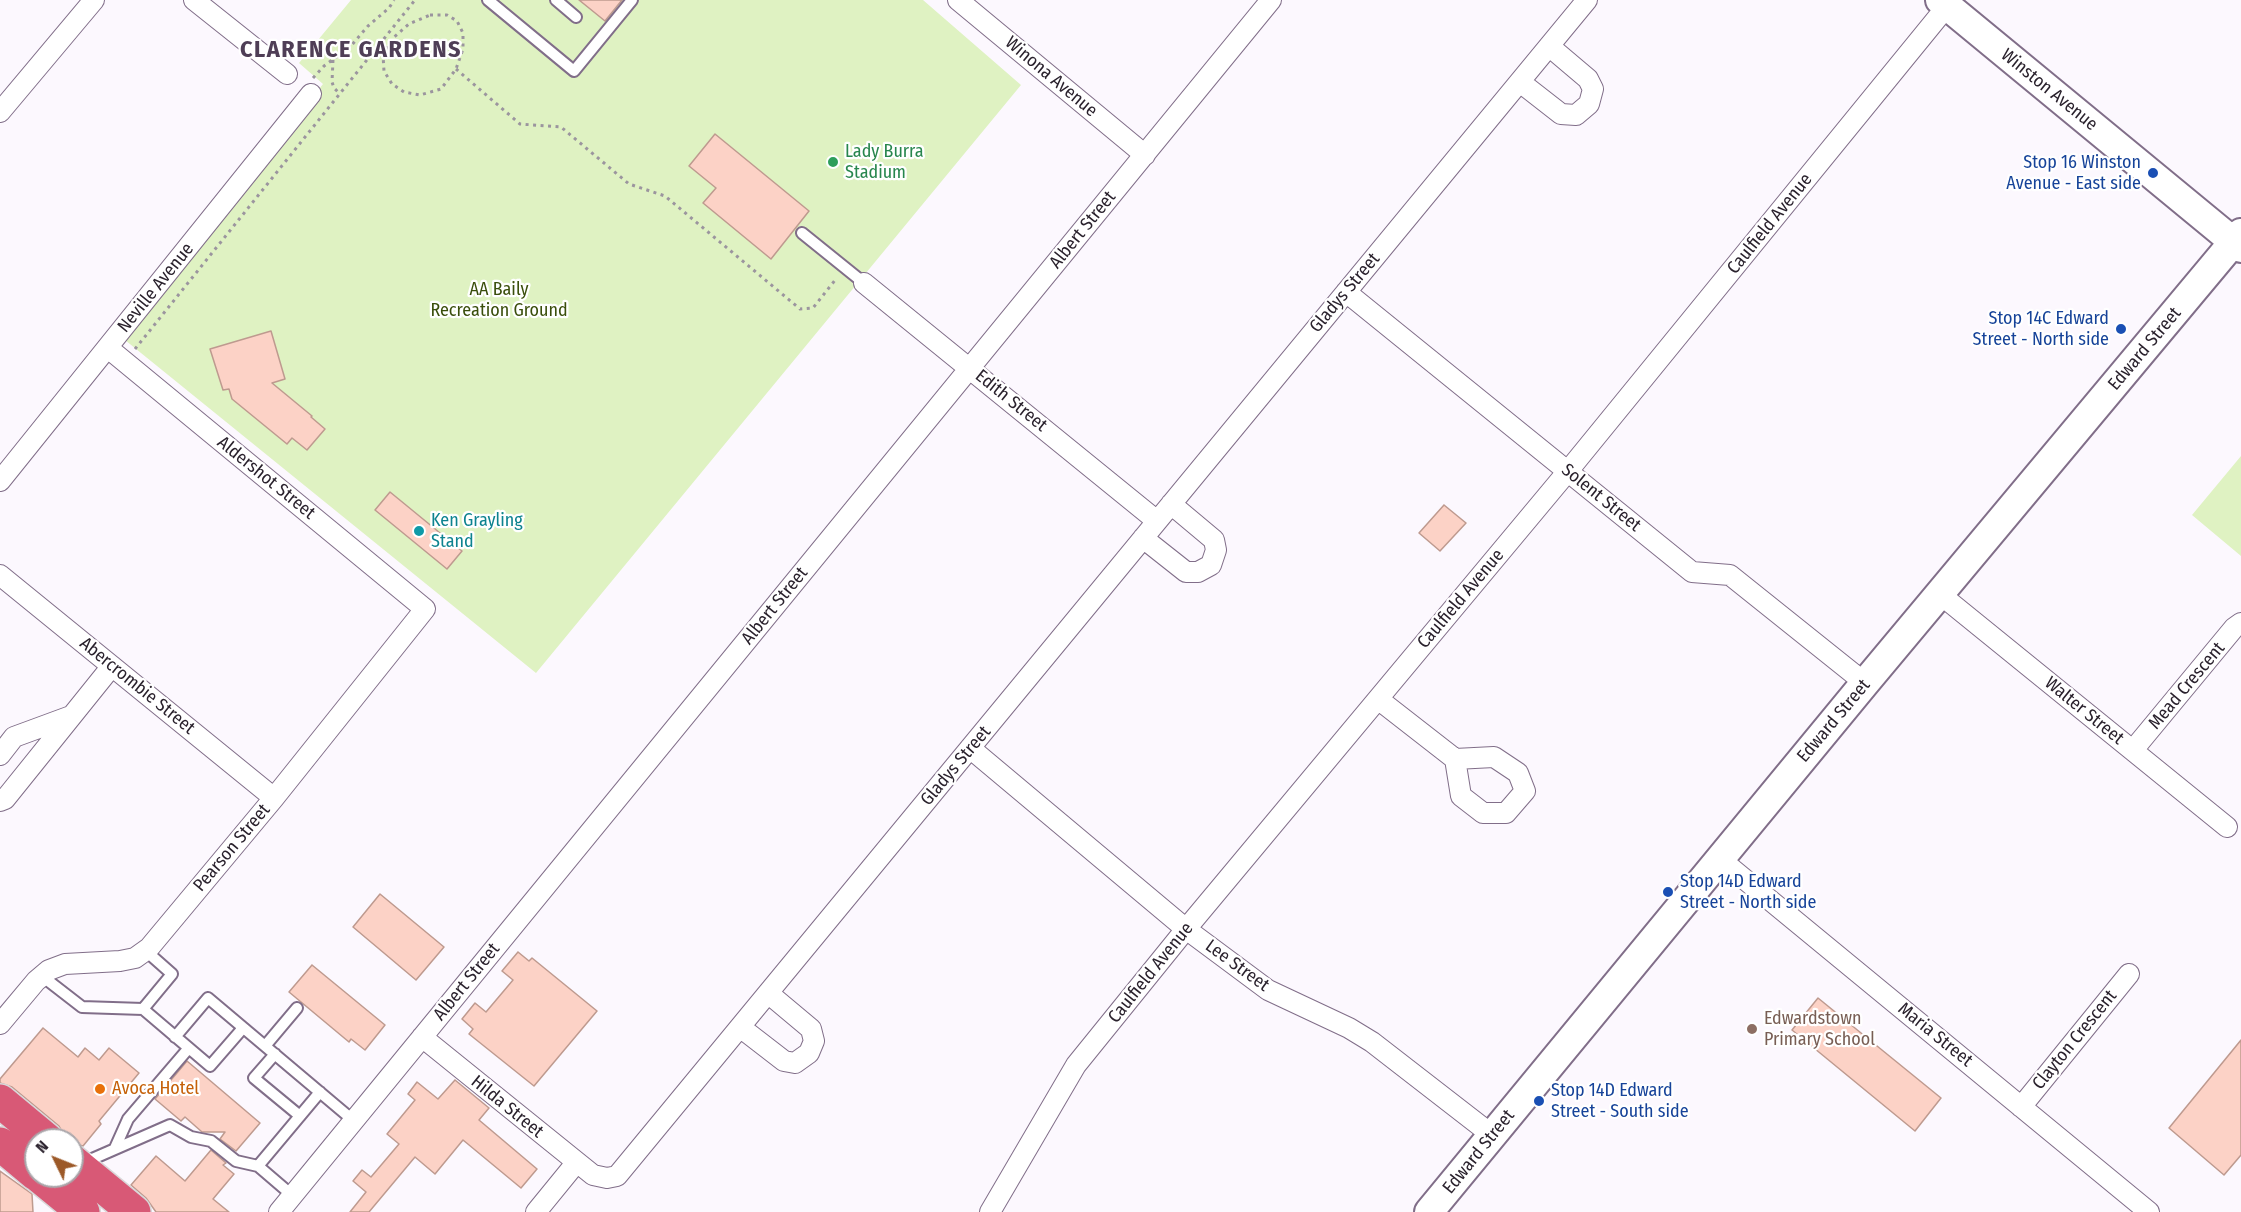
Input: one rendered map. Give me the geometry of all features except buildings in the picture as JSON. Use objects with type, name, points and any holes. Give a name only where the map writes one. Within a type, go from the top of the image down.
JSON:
[{"type":"highway","points":[[0,1101],[33,1128]]},
{"type":"highway","points":[[0,1144],[24,1164]]},
{"type":"highway","points":[[84,1171],[134,1212]]},
{"type":"highway","points":[[53,1188],[83,1212]]},
{"type":"street","points":[[0,112],[94,0]]},
{"type":"street","points":[[194,0],[287,74]]},
{"type":"street","name":"Albert Street","points":[[279,1212],[1271,0]]},
{"type":"street","name":"Gladys Street","points":[[593,1175],[606,1178],[617,1176],[1587,0]]},
{"type":"street","name":"Winston Avenue","points":[[1946,2],[2239,241]]},
{"type":"street","name":"Caulfield Avenue","points":[[990,1212],[1076,1065],[1186,928],[1569,471],[1946,2]]},
{"type":"street","name":"Winona Avenue","points":[[967,3],[1144,154]]},
{"type":"street","points":[[1520,82],[1561,114],[1576,115],[1589,104],[1593,89],[1588,79],[1549,46]]},
{"type":"street","name":"Neville Avenue","points":[[0,481],[108,348],[311,87]]},
{"type":"street","name":"Edward Street","points":[[1429,1212],[1865,683],[2239,241]]},
{"type":"street","name":"Edith Street","points":[[864,283],[1157,521]]},
{"type":"street","name":"Solent Street","points":[[1346,292],[1692,572],[1730,575],[1865,683]]},
{"type":"street","name":"Aldershot Street","points":[[108,348],[425,609]]},
{"type":"street","points":[[1143,538],[1186,572],[1198,572],[1211,565],[1216,550],[1214,540],[1171,504]]},
{"type":"street","name":"Abercrombie Street","points":[[0,575],[274,798]]},
{"type":"street","name":"Walter Street","points":[[1941,595],[2227,827]]},
{"type":"street","name":"Pearson Street","points":[[146,951],[274,798],[425,609]]},
{"type":"street","name":"Mead Crescent","points":[[2133,750],[2234,628],[2241,623]]},
{"type":"street","points":[[0,801],[5,799],[112,666]]},
{"type":"street","points":[[1378,699],[1455,759]]},
{"type":"street","points":[[0,754],[14,737],[71,716]]},
{"type":"street","name":"Lee Street","points":[[970,748],[1186,928],[1268,990],[1350,1028],[1372,1042],[1492,1135]]},
{"type":"street","name":"Maria Street","points":[[1720,859],[2149,1212]]},
{"type":"street","points":[[0,1024],[49,970],[65,964],[120,961],[135,958],[146,951]]},
{"type":"street","name":"Clayton Crescent","points":[[2021,1107],[2129,974]]},
{"type":"street","points":[[740,1027],[784,1061],[795,1063],[809,1053],[814,1041],[812,1029],[768,993]]},
{"type":"street","name":"Hilda Street","points":[[422,1038],[593,1175]]},
{"type":"street","points":[[536,1212],[576,1163]]},
{"type":"lane","points":[[488,0],[574,72],[632,0]]},
{"type":"lane","points":[[556,0],[576,17]]},
{"type":"lane","points":[[801,233],[864,283]]},
{"type":"lane","points":[[143,1009],[172,974],[146,951]]},
{"type":"lane","points":[[42,976],[82,1007],[143,1009],[210,1066],[243,1028]]},
{"type":"lane","points":[[175,1037],[208,998],[354,1121]]},
{"type":"lane","points":[[265,1046],[297,1008]]},
{"type":"lane","points":[[110,1150],[128,1119],[188,1048]]},
{"type":"lane","points":[[275,1054],[254,1078],[300,1116]]},
{"type":"lane","points":[[258,1166],[320,1092]]},
{"type":"lane","points":[[84,1159],[170,1125],[191,1137],[212,1141],[236,1161],[258,1166],[293,1196]]},
{"type":"path","points":[[311,87],[333,60],[350,47],[368,26],[389,8],[394,0]]},
{"type":"path","points":[[124,362],[415,0]]},
{"type":"path","points":[[430,15],[447,15],[457,21],[463,33],[463,49],[456,69],[441,89],[420,95],[404,92],[392,84],[384,71],[383,54],[393,38],[409,24],[430,15]]},
{"type":"path","points":[[375,50],[383,54]]},
{"type":"path","points":[[333,60],[332,82],[340,94]]},
{"type":"path","points":[[456,69],[520,124],[561,127],[629,184],[665,196],[800,309],[813,308],[827,290]]},
{"type":"green space","name":"AA Baily Recreation Ground","points":[[351,0],[923,0],[1021,85],[536,673],[120,336],[323,84],[299,63]]},
{"type":"green space","points":[[2241,456],[2241,556],[2192,515]]},
{"type":"place","name":"Lady Burra Stadium","points":[[833,162]]},
{"type":"place","name":"Stop 16 Winston Avenue - East side","points":[[2153,173]]},
{"type":"place","name":"Stop 14C Edward Street - North side","points":[[2121,329]]},
{"type":"place","name":"Ken Grayling Stand","points":[[419,531]]},
{"type":"place","name":"Stop 14D Edward Street - North side","points":[[1668,892]]},
{"type":"place","name":"Edwardstown Primary School","points":[[1752,1029]]},
{"type":"place","name":"Avoca Hotel","points":[[100,1089]]},
{"type":"place","name":"Stop 14D Edward Street - South side","points":[[1539,1101]]},
{"type":"district","name":"CLARENCE GARDENS","points":[[351,50]]}]
